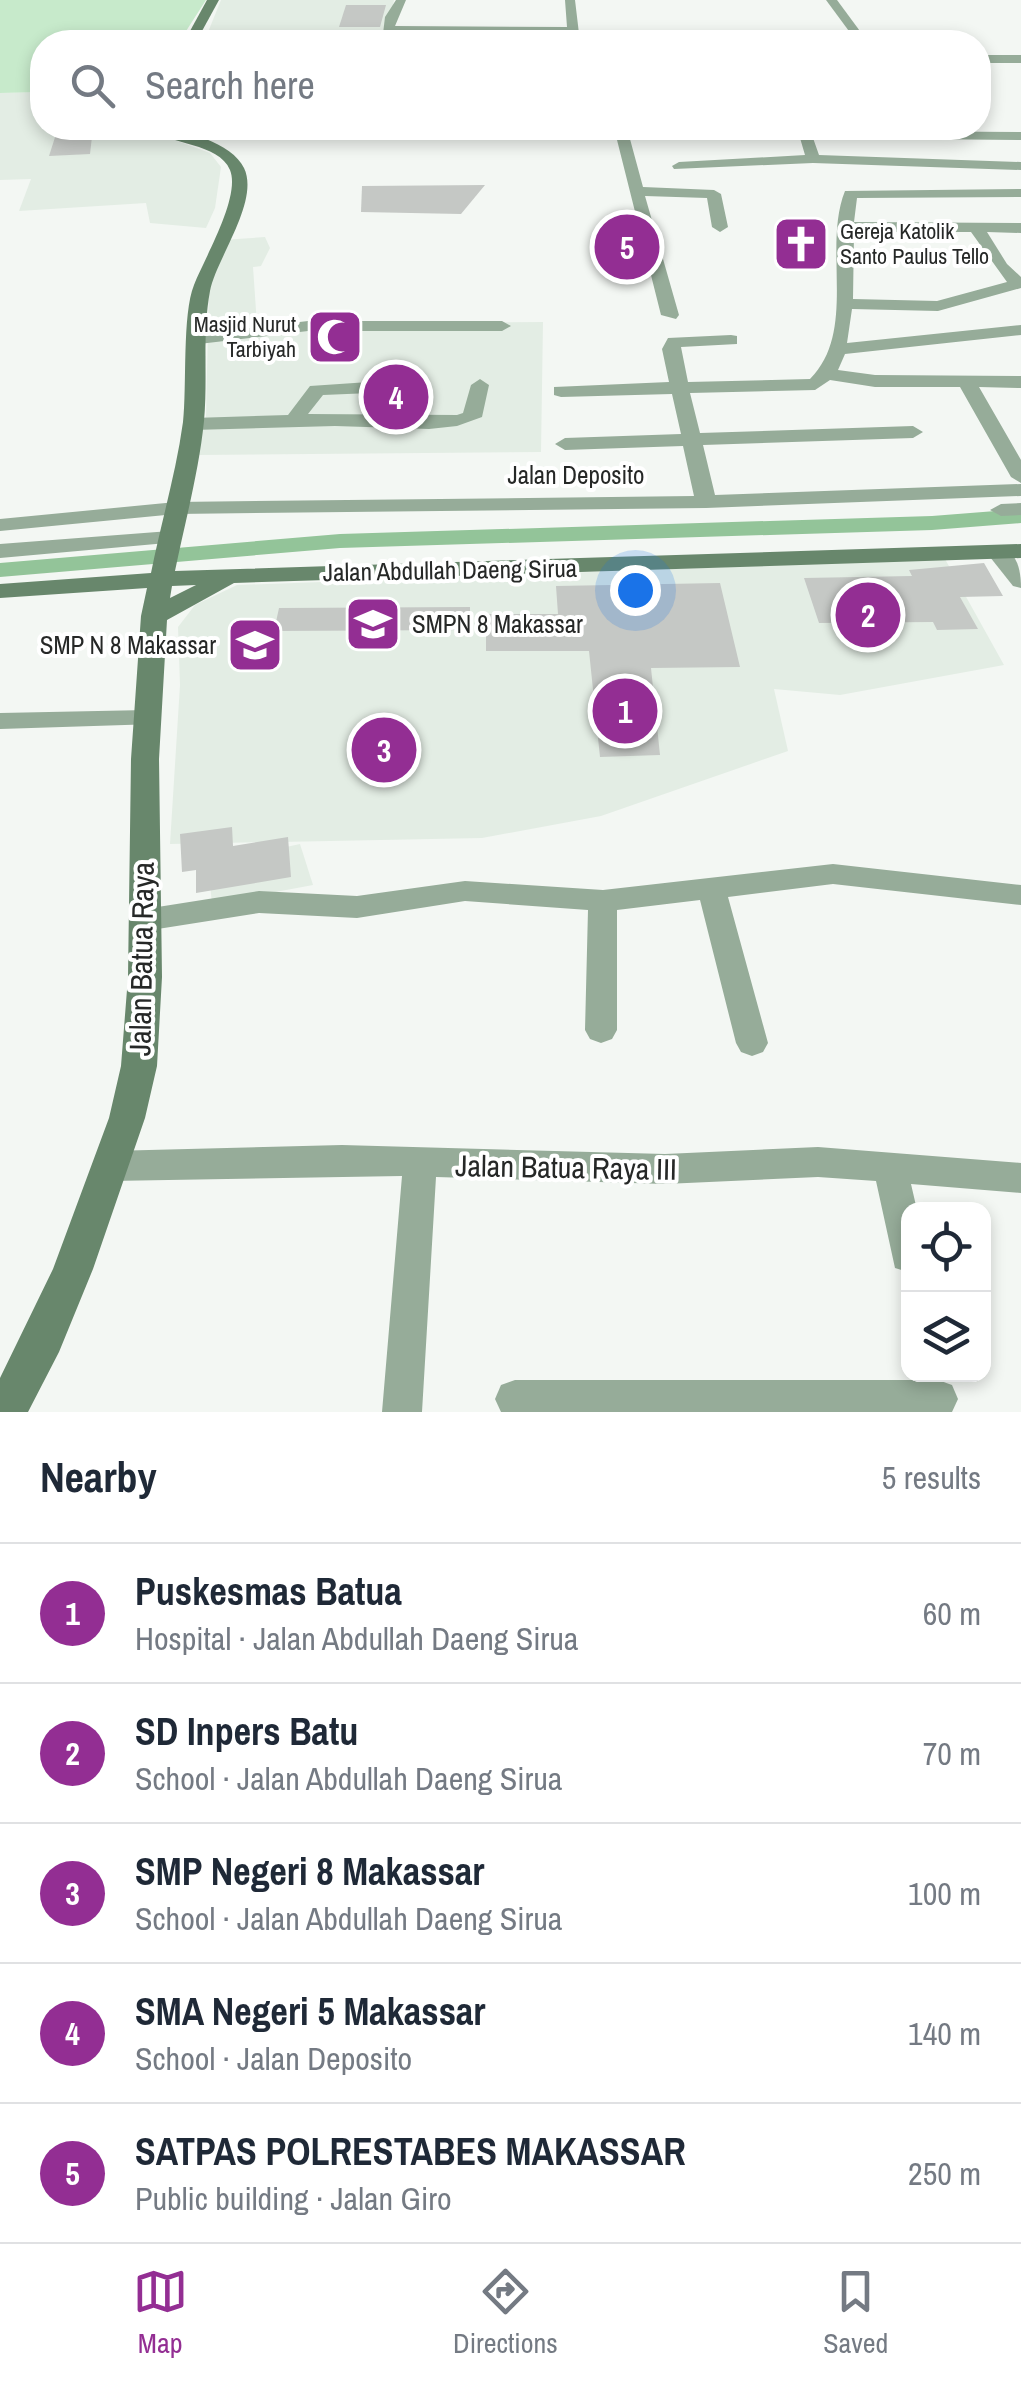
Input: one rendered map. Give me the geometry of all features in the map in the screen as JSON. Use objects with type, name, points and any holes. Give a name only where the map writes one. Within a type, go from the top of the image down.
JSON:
[{"type":"main road","points":[[197,30],[213,0]]},
{"type":"main road","name":"Jalan Batua Raya","points":[[6,1412],[44,1338],[110,1166],[139,1066],[147,718],[154,616],[192,424],[201,288],[222,246],[240,173],[222,154],[187,140]]},
{"type":"main road","name":"Jalan Abdullah Daeng Sirua","points":[[0,591],[165,557],[254,574],[646,566],[1009,552]]},
{"type":"main road","points":[[154,616],[205,588],[254,574]]},
{"type":"street","points":[[401,0],[388,28],[434,30]]},
{"type":"street","points":[[570,0],[572,30]]},
{"type":"street","points":[[830,0],[854,30]]},
{"type":"street","points":[[991,59],[1021,59]]},
{"type":"street","points":[[991,136],[1021,136]]},
{"type":"street","points":[[623,140],[670,315]]},
{"type":"street","points":[[810,140],[813,159]]},
{"type":"street","points":[[678,166],[813,159],[1021,166]]},
{"type":"street","points":[[638,191],[714,194],[720,227]]},
{"type":"street","points":[[818,379],[837,350],[849,196],[855,192],[1021,194]]},
{"type":"street","points":[[848,228],[1021,228]]},
{"type":"street","points":[[977,229],[1002,268],[1020,283]]},
{"type":"street","points":[[843,304],[949,305],[1020,283]]},
{"type":"street","points":[[199,340],[308,326],[502,326]]},
{"type":"street","points":[[837,350],[1021,330]]},
{"type":"street","points":[[706,502],[672,354],[676,340],[731,340]]},
{"type":"street","points":[[562,391],[677,389],[866,377],[875,382],[1021,382]]},
{"type":"street","points":[[294,419],[317,390],[371,387],[388,381]]},
{"type":"street","points":[[968,385],[1017,496]]},
{"type":"street","points":[[192,424],[294,419],[404,420],[425,425],[448,422],[472,417],[477,410],[480,386]]},
{"type":"street","points":[[565,444],[912,432]]},
{"type":"street","name":"Jalan Deposito","points":[[0,525],[176,508],[1017,496]]},
{"type":"street","points":[[0,551],[165,557]]},
{"type":"street","points":[[1009,552],[1021,581]]},
{"type":"street","points":[[0,721],[147,718]]},
{"type":"street","points":[[145,920],[244,903],[286,901],[356,907],[465,891],[603,901],[833,874],[1021,895]]},
{"type":"street","points":[[712,889],[752,1043]]},
{"type":"street","points":[[601,1030],[603,901]]},
{"type":"street","name":"Jalan Batua Raya III","points":[[110,1166],[342,1160],[665,1169],[818,1162],[1021,1178]]},
{"type":"street","points":[[402,1412],[414,1214],[421,1164]]},
{"type":"street","points":[[891,1168],[901,1220]]},
{"type":"street","points":[[515,1399],[937,1395]]},
{"type":"shaded area","points":[[221,0],[394,0],[388,30],[209,30]]},
{"type":"shaded area","points":[[30,92],[30,140],[175,140],[210,153],[221,167],[215,208],[206,228],[150,223],[146,203],[19,211],[31,179],[0,180],[0,93]]},
{"type":"shaded area","points":[[265,237],[270,248],[261,266],[253,267],[257,325],[543,322],[541,452],[197,455],[206,416],[209,284],[222,240]]},
{"type":"shaded area","points":[[945,559],[1004,665],[840,695],[774,689],[788,751],[601,816],[482,838],[170,844],[180,685],[178,627],[195,605],[237,585]]},
{"type":"shaded area","points":[[300,844],[313,885],[212,904],[208,864]]},
{"type":"green space","points":[[0,0],[206,0],[187,30],[30,30],[30,92],[0,93]]},
{"type":"building","points":[[346,5],[386,5],[380,27],[339,27]]},
{"type":"building","points":[[54,140],[92,140],[90,154],[49,156]]},
{"type":"building","points":[[485,185],[461,214],[361,212],[362,186]]},
{"type":"building","points":[[984,563],[1003,596],[960,597],[978,629],[937,630],[933,622],[819,623],[804,578],[912,576],[909,570]]},
{"type":"building","points":[[720,583],[740,667],[651,668],[660,755],[600,757],[589,651],[486,651],[486,614],[558,614],[556,586]]},
{"type":"building","name":"SMPN 8 Makassar","points":[[470,607],[470,630],[274,631],[279,608]]},
{"type":"building","points":[[232,827],[233,846],[288,837],[291,877],[196,893],[196,870],[182,872],[180,834]]},
{"type":"waterway","points":[[0,570],[340,541],[932,523],[1021,516]]},
{"type":"place","name":"Gereja Katolik Santo Paulus Tello","points":[[801,244]]},
{"type":"place","name":"SATPAS POLRESTABES MAKASSAR","points":[[627,247]]},
{"type":"place","name":"Masjid Nurut Tarbiyah","points":[[335,337]]},
{"type":"place","name":"SMA Negeri 5 Makassar","points":[[396,397]]},
{"type":"place","name":"SD Inpers Batu","points":[[868,615]]},
{"type":"place","name":"SMPN 8 Makassar","points":[[373,624]]},
{"type":"place","name":"SMP N 8 Makassar","points":[[255,645]]},
{"type":"place","name":"Puskesmas Batua","points":[[625,711]]},
{"type":"place","name":"SMP Negeri 8 Makassar","points":[[384,750]]}]
